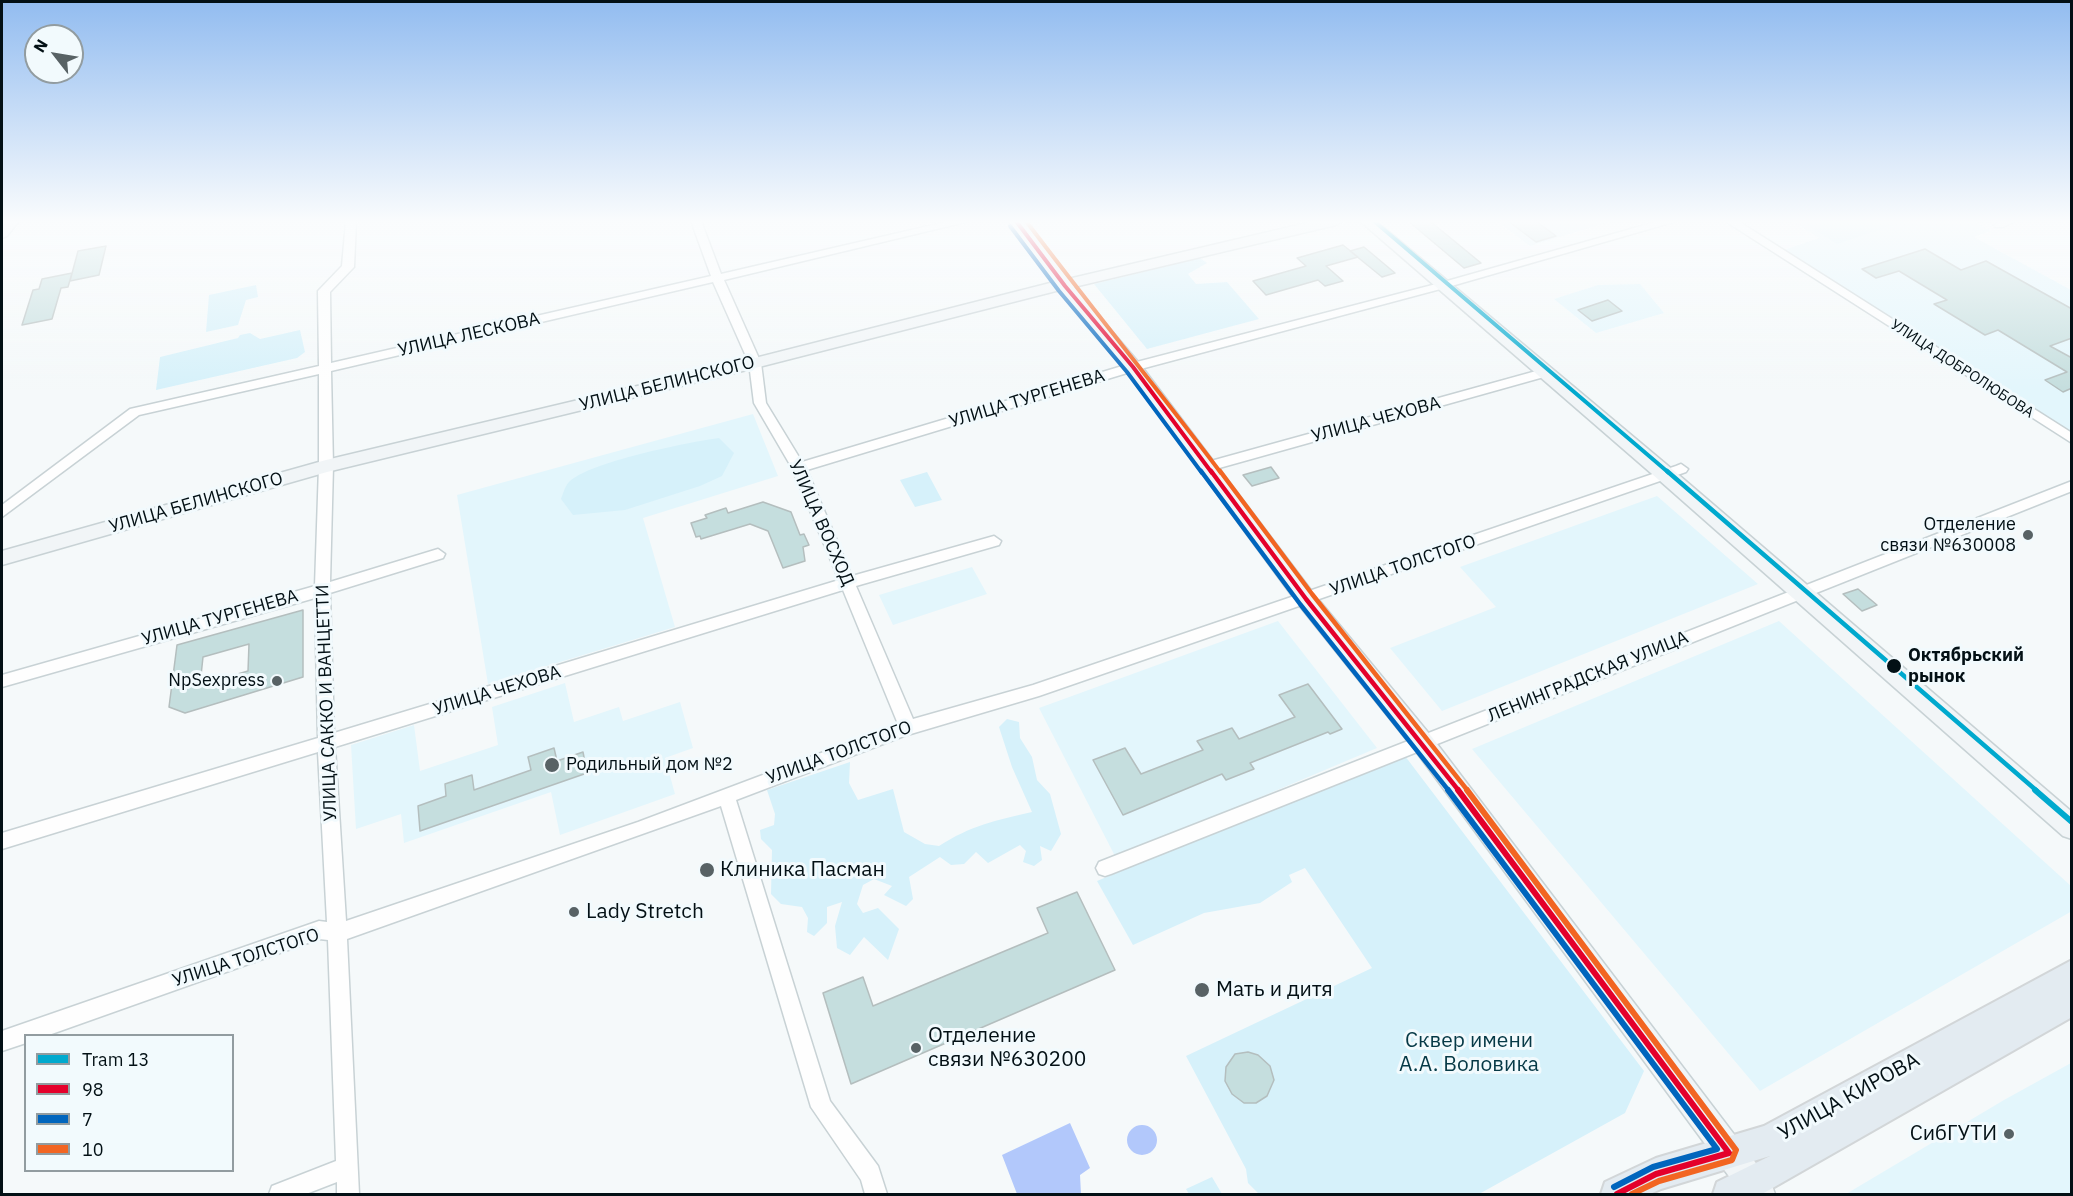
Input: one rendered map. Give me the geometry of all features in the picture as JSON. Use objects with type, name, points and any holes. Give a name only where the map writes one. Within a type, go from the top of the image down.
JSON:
[{"type":"main road","name":"УЛИЦА КИРОВА","points":[[1617,1194],[1656,1174],[1770,1140],[2072,974]]},
{"type":"main road","name":"УЛИЦА КИРОВА","points":[[1747,1191],[2072,1000]]},
{"type":"street","name":"УЛИЦА САККО И ВАНЦЕТТИ","points":[[338,277],[324,291],[326,466],[322,590],[326,744],[338,933],[348,1194]]},
{"type":"street","name":"УЛИЦА ЛЕСКОВА","points":[[2,512],[135,412],[722,277]]},
{"type":"street","points":[[1058,277],[1133,367],[1205,467],[1306,599],[1423,743],[1729,1153],[1747,1191]]},
{"type":"street","name":"УЛИЦА БЕЛИНСКОГО","points":[[2,558],[326,466],[755,363],[1098,277]]},
{"type":"street","points":[[1441,277],[1674,472],[2072,828]]},
{"type":"street","points":[[1442,277],[1547,372],[1674,472]]},
{"type":"street","name":"УЛИЦА ТУРГЕНЕВА","points":[[799,468],[1133,367],[1475,277]]},
{"type":"street","name":"УЛИЦА ДОБРОЛЮБОВА","points":[[1817,277],[2072,440]]},
{"type":"street","name":"УЛИЦА ВОСХОД","points":[[717,278],[755,363],[760,403],[799,468],[908,726]]},
{"type":"street","name":"УЛИЦА ЧЕХОВА","points":[[1205,467],[1547,372]]},
{"type":"street","name":"УЛИЦА ТОЛСТОГО","points":[[2,1041],[320,930],[338,933],[682,813],[908,726],[982,702],[1033,691],[1674,472]]},
{"type":"street","name":"ЛЕНИНГРАДСКАЯ УЛИЦА","points":[[1105,868],[2072,486]]},
{"type":"street","name":"УЛИЦА ЧЕХОВА","points":[[2,841],[848,583],[994,541]]},
{"type":"street","name":"УЛИЦА ТУРГЕНЕВА","points":[[2,681],[322,590],[438,554]]},
{"type":"street","points":[[1808,590],[2072,812]]},
{"type":"street","points":[[726,795],[821,1107],[870,1174],[876,1194]]},
{"type":"street","points":[[280,1194],[347,1167]]},
{"type":"shaded area","points":[[1817,277],[2047,277],[2071,290],[2071,437]]},
{"type":"shaded area","points":[[1640,284],[1664,313],[1596,333],[1554,299],[1598,285]]},
{"type":"shaded area","points":[[753,414],[778,476],[643,518],[675,627],[488,684],[457,495]]},
{"type":"shaded area","points":[[1657,496],[1758,584],[1442,711],[1390,648],[1496,607],[1460,567]]},
{"type":"shaded area","points":[[972,567],[987,594],[893,625],[879,595]]},
{"type":"shaded area","points":[[1278,621],[1377,748],[1116,858],[1039,708]]},
{"type":"shaded area","points":[[1779,621],[2071,886],[2072,911],[1760,1091],[1472,749]]},
{"type":"shaded area","name":"Родильный дом №2","points":[[565,683],[574,722],[619,707],[623,721],[680,702],[693,748],[665,758],[675,794],[560,835],[551,792],[404,843],[401,814],[356,829],[351,745],[414,725],[420,771],[498,745],[492,707]]},
{"type":"shaded area","name":"СибГУТИ","points":[[2071,1063],[2071,1194],[1846,1194],[2004,1100]]},
{"type":"green space","points":[[1123,277],[1190,277],[1196,284],[1227,282],[1259,319],[1147,349],[1094,284]]},
{"type":"green space","points":[[256,285],[258,297],[246,300],[238,325],[206,332],[209,295]]},
{"type":"green space","points":[[300,330],[305,352],[297,358],[156,390],[160,357],[250,333],[260,339]]},
{"type":"green space","points":[[719,438],[734,453],[722,476],[700,486],[625,510],[573,515],[561,499],[569,482],[597,467],[664,448]]},
{"type":"green space","points":[[927,472],[942,500],[915,507],[900,480]]},
{"type":"green space","points":[[1007,719],[1019,722],[1020,738],[1032,757],[1037,780],[1050,794],[1061,834],[1051,851],[1040,846],[1042,860],[1034,866],[1023,862],[1026,851],[1020,845],[988,863],[976,852],[964,864],[951,865],[940,857],[909,877],[913,899],[906,906],[884,895],[892,886],[874,879],[863,885],[857,904],[863,913],[878,908],[899,929],[888,960],[864,937],[850,955],[837,948],[835,926],[842,902],[827,907],[827,923],[814,936],[807,932],[808,918],[802,907],[781,904],[771,894],[772,850],[761,839],[760,830],[774,825],[775,814],[767,790],[850,762],[849,783],[858,800],[893,789],[904,832],[925,844],[939,846],[984,824],[1032,812],[1012,767],[999,727]]},
{"type":"green space","name":"Cквер имени А.А. Воловика","points":[[1405,756],[1644,1071],[1625,1113],[1479,1194],[1259,1194],[1248,1183],[1246,1169],[1186,1056],[1372,968],[1305,868],[1289,875],[1292,882],[1260,903],[1204,913],[1133,945],[1097,881],[1153,858],[1177,842],[1191,843],[1233,819],[1240,823]]},
{"type":"green space","points":[[1212,1177],[1222,1194],[1189,1194],[1186,1189]]},
{"type":"water","points":[[1070,1123],[1090,1168],[1080,1175],[1081,1194],[1017,1194],[1002,1155]]},
{"type":"water","points":[[1142,1125],[1153,1129],[1157,1140],[1153,1151],[1142,1155],[1131,1151],[1127,1140],[1131,1129]]},
{"type":"building","points":[[71,277],[90,277],[70,281]]},
{"type":"building","points":[[71,277],[68,287],[61,288],[52,319],[22,325],[33,290],[39,289],[42,279]]},
{"type":"building","points":[[1268,277],[1338,277],[1343,281],[1325,286],[1318,280],[1266,295],[1253,281]]},
{"type":"building","points":[[1909,277],[2014,277],[2072,309],[2072,338],[2050,346],[2072,358],[2072,388],[2063,392],[2045,380],[2067,372],[1998,330],[1985,335],[1934,304],[1947,300]]},
{"type":"building","points":[[1608,300],[1622,311],[1592,321],[1578,310]]},
{"type":"building","points":[[1271,467],[1279,478],[1252,486],[1243,475]]},
{"type":"building","points":[[763,502],[791,512],[800,535],[804,534],[809,545],[803,547],[805,561],[783,568],[768,531],[750,524],[701,539],[700,536],[696,537],[691,523],[707,518],[705,515],[726,508],[728,513]]},
{"type":"building","points":[[1858,589],[1877,605],[1862,611],[1843,594]]},
{"type":"building","points":[[303,610],[303,677],[185,713],[169,707],[177,645]],"holes":[[[249,644],[248,671],[200,685],[203,657]]]},
{"type":"building","points":[[1308,684],[1342,729],[1330,734],[1328,732],[1250,763],[1254,769],[1226,780],[1222,774],[1123,815],[1093,760],[1125,748],[1141,774],[1203,750],[1197,741],[1232,728],[1239,739],[1295,717],[1279,695]]},
{"type":"building","name":"Родильный дом №2","points":[[554,748],[557,761],[583,752],[587,773],[420,831],[418,806],[446,796],[445,784],[472,775],[474,790],[531,770],[528,757]]},
{"type":"building","points":[[1077,892],[1115,970],[851,1084],[823,993],[863,977],[873,1006],[1048,933],[1037,908]]},
{"type":"building","points":[[1248,1052],[1258,1055],[1270,1066],[1274,1080],[1267,1096],[1256,1103],[1244,1103],[1232,1094],[1225,1081],[1226,1067],[1235,1054]]},
{"type":"tram line","name":"13","points":[[1439,277],[1818,600],[2072,822]]},
{"type":"transit line","name":"7","points":[[1048,277],[1127,372],[1300,604],[1417,748],[1717,1149],[1653,1167],[1614,1187]]},
{"type":"transit line","name":"98","points":[[1058,277],[1133,367],[1306,599],[1423,743],[1729,1153],[1656,1174],[1617,1194]]},
{"type":"transit line","name":"10","points":[[1068,277],[1139,363],[1312,594],[1429,739],[1736,1150],[1736,1155],[1732,1160],[1659,1181],[1632,1194]]},
{"type":"place","name":"Отделение связи №630008","points":[[2028,535]]},
{"type":"place","name":"Октябрьский рынок","points":[[1894,666]]},
{"type":"place","name":"NpSexpress","points":[[277,681]]},
{"type":"place","name":"Родильный дом №2","points":[[552,765]]},
{"type":"place","name":"Клиника Пасман","points":[[707,870]]},
{"type":"place","name":"Lady Stretch","points":[[574,912]]},
{"type":"place","name":"Мать и дитя","points":[[1202,990]]},
{"type":"place","name":"Отделение связи №630200","points":[[916,1048]]},
{"type":"place","name":"СибГУТИ","points":[[2009,1134]]}]
